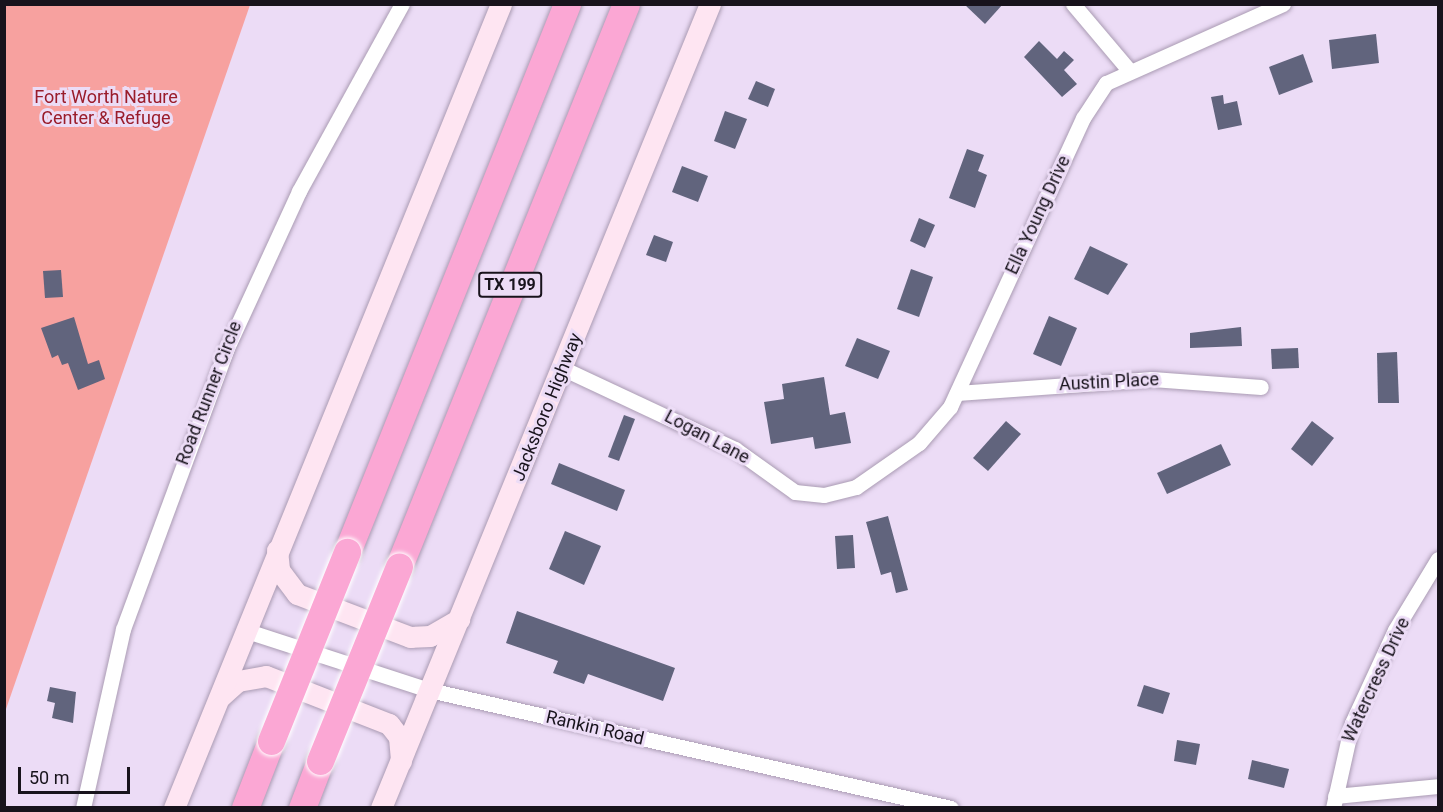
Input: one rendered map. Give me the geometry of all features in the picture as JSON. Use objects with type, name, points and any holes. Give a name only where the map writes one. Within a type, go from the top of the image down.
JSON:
[{"type":"highway","points":[[245,807],[567,4]]},
{"type":"highway","name":"TX 199","points":[[302,807],[626,4]]},
{"type":"main road","points":[[174,807],[220,697],[244,630],[501,4]]},
{"type":"main road","name":"Jacksboro Highway","points":[[381,807],[564,369],[710,4]]},
{"type":"main road","points":[[277,550],[279,570],[297,594],[410,637],[430,636],[459,619]]},
{"type":"main road","points":[[220,697],[238,681],[266,676],[389,724],[399,737],[401,762]]},
{"type":"street","name":"Road Runner Circle","points":[[83,807],[123,629],[222,361],[299,190],[402,4]]},
{"type":"street","points":[[1073,4],[1128,69]]},
{"type":"street","name":"Ella Young Drive","points":[[850,489],[890,468],[919,443],[957,393],[1083,118],[1106,83],[1128,69],[1283,4]]},
{"type":"street","name":"Logan Lane","points":[[564,369],[735,449],[795,492],[824,495],[850,489]]},
{"type":"street","name":"Austin Place","points":[[957,393],[1152,379],[1261,387]]},
{"type":"street","name":"Watercress Drive","points":[[1334,802],[1352,723],[1395,630],[1438,559]]},
{"type":"street","name":"Rankin Road","points":[[244,630],[429,690],[951,807]]},
{"type":"street","points":[[1334,802],[1438,786]]},
{"type":"green space","name":"Fort Worth Nature Center & Refuge","points":[[5,5],[250,5],[5,712]]},
{"type":"building","points":[[964,4],[1003,4],[985,24]]},
{"type":"building","points":[[1376,34],[1379,63],[1332,69],[1329,40]]},
{"type":"building","points":[[1039,41],[1057,59],[1064,51],[1074,60],[1064,70],[1077,84],[1062,97],[1024,57]]},
{"type":"building","points":[[1303,54],[1313,82],[1279,95],[1269,67]]},
{"type":"building","points":[[756,81],[775,89],[768,107],[748,99]]},
{"type":"building","points":[[1223,95],[1224,104],[1237,101],[1242,125],[1218,130],[1211,97]]},
{"type":"building","points":[[725,111],[747,119],[735,149],[714,141]]},
{"type":"building","points":[[967,149],[984,155],[978,171],[987,175],[975,208],[949,198]]},
{"type":"building","points":[[682,166],[708,176],[698,202],[672,192]]},
{"type":"building","points":[[919,218],[935,225],[925,248],[910,241]]},
{"type":"building","points":[[654,235],[673,242],[666,262],[646,255]]},
{"type":"building","points":[[1090,246],[1128,264],[1108,295],[1074,279]]},
{"type":"building","points":[[911,269],[933,277],[919,317],[897,309]]},
{"type":"building","points":[[61,270],[63,297],[45,298],[43,271]]},
{"type":"building","points":[[1049,316],[1077,328],[1061,366],[1033,354]]},
{"type":"building","points":[[74,317],[88,364],[99,360],[105,379],[78,390],[68,363],[62,365],[58,355],[52,358],[41,328]]},
{"type":"building","points":[[1241,327],[1242,346],[1190,348],[1190,333]]},
{"type":"building","points":[[857,338],[890,351],[878,379],[845,366]]},
{"type":"building","points":[[1298,348],[1299,368],[1272,369],[1271,349]]},
{"type":"building","points":[[1397,352],[1399,403],[1378,403],[1377,353]]},
{"type":"building","points":[[824,377],[830,415],[845,412],[851,443],[815,449],[813,437],[771,444],[764,402],[784,399],[782,384]]},
{"type":"building","points":[[624,415],[635,419],[619,461],[608,457]]},
{"type":"building","points":[[1006,421],[1021,434],[988,471],[973,458]]},
{"type":"building","points":[[1312,421],[1334,438],[1312,466],[1291,449]]},
{"type":"building","points":[[1221,444],[1231,465],[1167,494],[1157,473]]},
{"type":"building","points":[[559,463],[625,490],[617,511],[551,484]]},
{"type":"building","points":[[888,516],[908,590],[896,593],[891,572],[881,575],[866,522]]},
{"type":"building","points":[[565,531],[601,546],[584,585],[549,569]]},
{"type":"building","points":[[853,535],[855,568],[837,569],[835,536]]},
{"type":"building","points":[[517,611],[675,668],[663,701],[588,674],[584,684],[553,673],[558,661],[506,643]]},
{"type":"building","points":[[1144,685],[1170,693],[1163,714],[1137,706]]},
{"type":"building","points":[[50,687],[76,692],[73,723],[52,718],[55,703],[47,701]]},
{"type":"building","points":[[1177,740],[1200,744],[1196,765],[1174,761]]},
{"type":"building","points":[[1252,760],[1289,769],[1284,788],[1248,779]]}]
